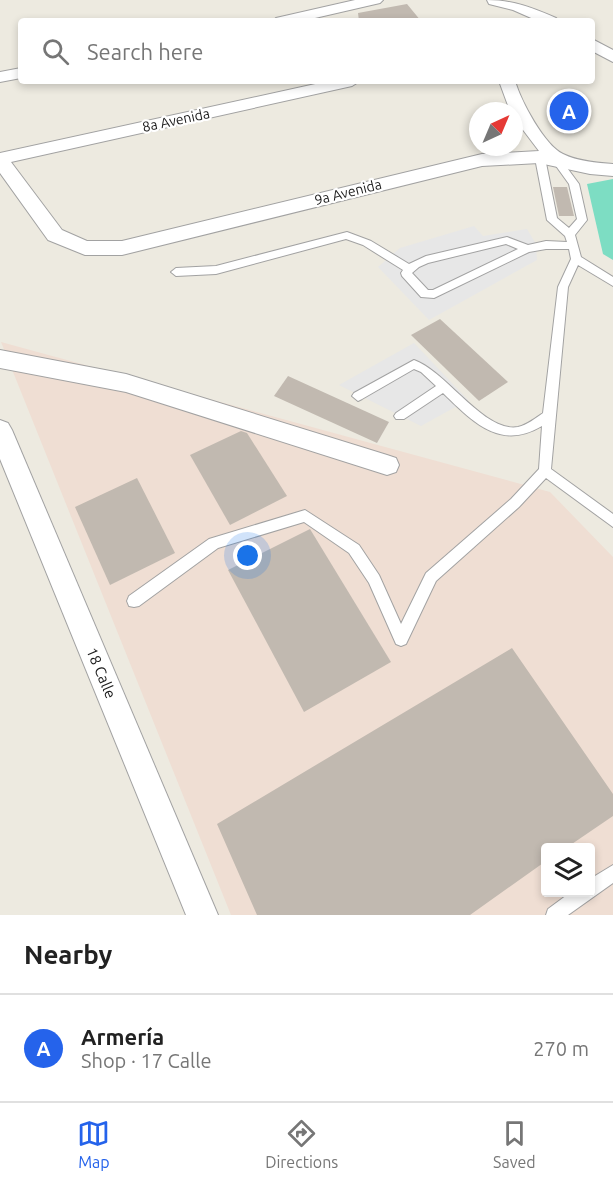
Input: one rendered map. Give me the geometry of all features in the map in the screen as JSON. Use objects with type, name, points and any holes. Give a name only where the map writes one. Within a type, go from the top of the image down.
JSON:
[{"type":"street","points":[[296,18],[345,8],[361,1]]},
{"type":"street","points":[[497,18],[494,1],[518,7],[544,18]]},
{"type":"street","points":[[595,46],[613,57]]},
{"type":"street","points":[[0,77],[18,74]]},
{"type":"street","name":"8a Avenida","points":[[0,159],[338,84]]},
{"type":"street","points":[[508,84],[517,112],[548,158]]},
{"type":"street","name":"9a Avenida","points":[[0,159],[56,235],[85,248],[122,248],[472,162],[511,157],[548,158],[594,170],[613,170]]},
{"type":"street","points":[[0,360],[126,383],[387,465]]},
{"type":"street","name":"18 Calle","points":[[0,430],[202,915]]},
{"type":"lane","points":[[134,601],[214,543],[305,516],[354,549],[374,579],[401,639],[431,577],[515,503],[545,471],[563,287],[576,259],[570,234],[552,220],[548,158]]},
{"type":"lane","points":[[548,158],[574,183],[582,220],[570,234]]},
{"type":"lane","points":[[176,272],[216,270],[346,235],[367,243],[409,269]]},
{"type":"lane","points":[[527,249],[507,240],[495,242],[426,260],[406,273],[425,294],[434,294],[527,249],[546,245],[573,246]]},
{"type":"lane","points":[[576,259],[613,282]]},
{"type":"lane","points":[[358,396],[414,364],[425,369],[484,420],[504,432],[526,429],[549,416]]},
{"type":"lane","points":[[400,416],[444,387]]},
{"type":"lane","points":[[545,471],[613,521]]},
{"type":"lane","points":[[595,886],[613,873]]},
{"type":"lane","points":[[554,915],[578,897]]},
{"type":"shaded area","points":[[474,226],[483,236],[527,229],[536,244],[537,260],[429,320],[378,267],[400,248]]},
{"type":"shaded area","points":[[1,342],[550,492],[613,557],[613,915],[231,915]]},
{"type":"shaded area","points":[[414,343],[468,400],[421,426],[339,385]]},
{"type":"green space","points":[[613,179],[613,260],[603,254],[587,184]]},
{"type":"building","points":[[407,4],[419,18],[359,18],[358,13]]},
{"type":"building","points":[[553,187],[567,187],[574,216],[559,216]]},
{"type":"building","points":[[440,319],[508,382],[479,401],[411,335]]},
{"type":"building","points":[[288,376],[389,422],[377,443],[274,396]]},
{"type":"building","points":[[241,431],[247,433],[287,496],[230,525],[190,455]]},
{"type":"building","points":[[137,478],[175,553],[110,585],[75,507]]},
{"type":"building","points":[[310,529],[391,662],[304,712],[228,570]]},
{"type":"building","points":[[512,648],[613,794],[613,816],[573,843],[541,843],[541,865],[470,915],[257,915],[217,824]]},
{"type":"place","name":"Armería","points":[[569,111]]}]
